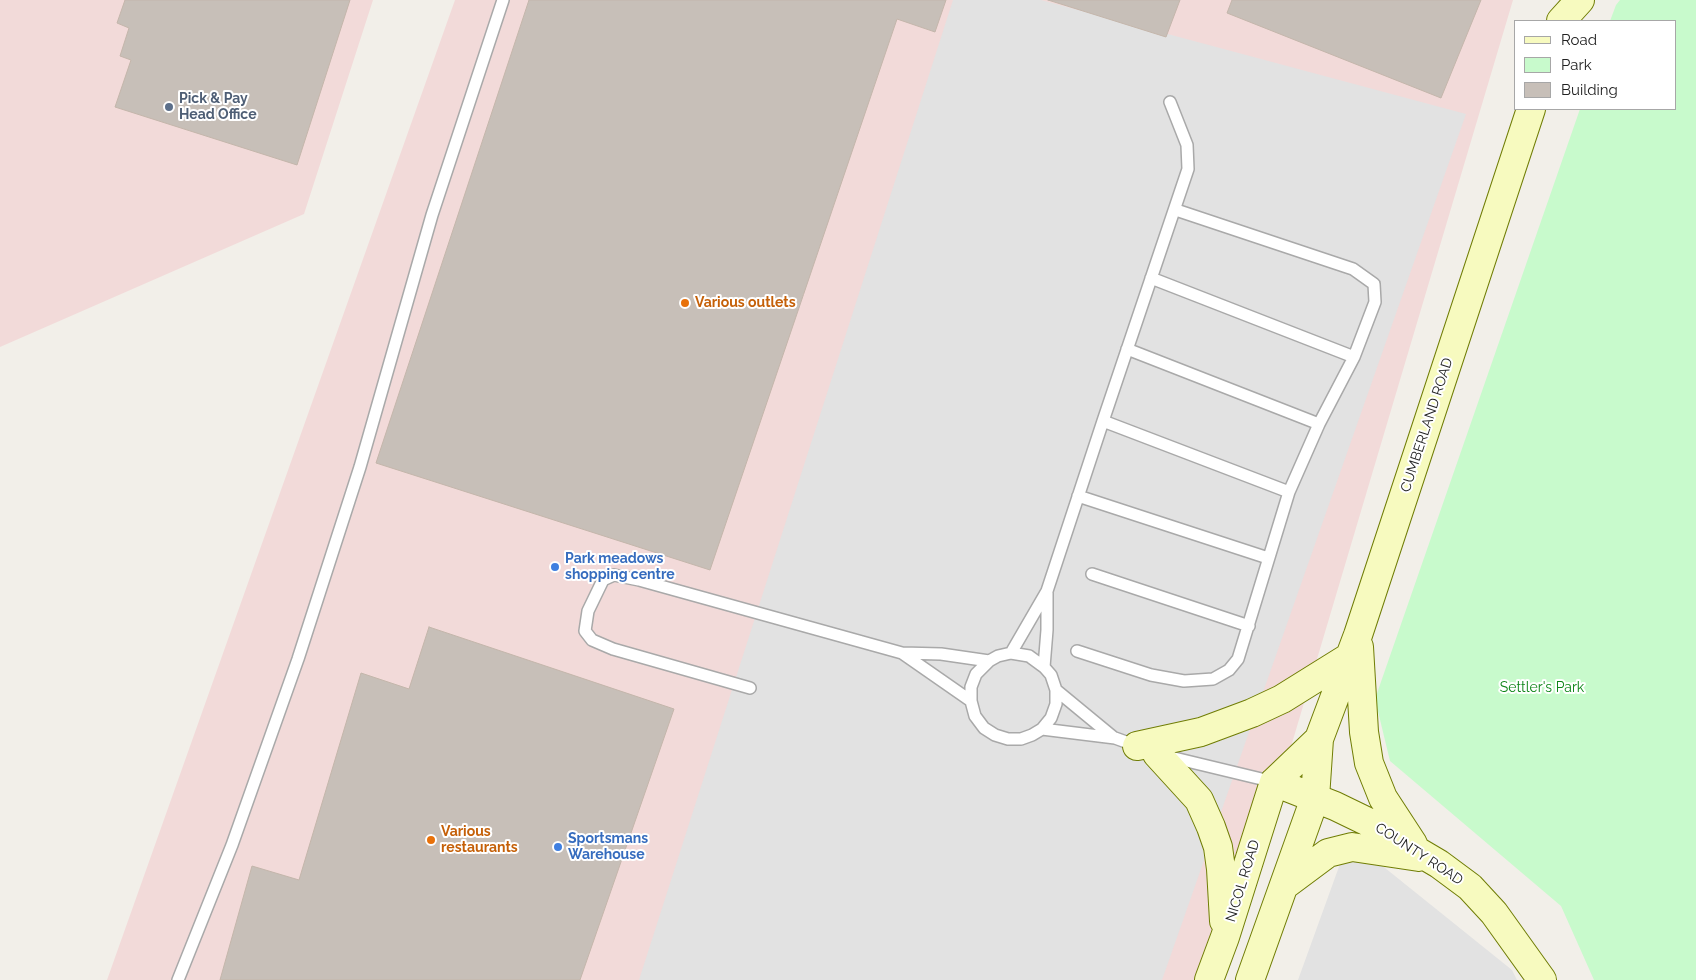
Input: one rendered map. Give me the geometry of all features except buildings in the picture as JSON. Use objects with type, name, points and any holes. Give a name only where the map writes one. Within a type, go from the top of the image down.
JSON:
[{"type":"main road","name":"CUMBERLAND ROAD","points":[[1315,798],[1319,739],[1354,646],[1531,110]]},
{"type":"main road","points":[[1136,746],[1201,732],[1252,713],[1282,699],[1354,646],[1369,763],[1383,798],[1423,854]]},
{"type":"main road","name":"CUMBERLAND ROAD","points":[[1274,782],[1319,739]]},
{"type":"main road","points":[[1136,746],[1199,800],[1218,847],[1225,938]]},
{"type":"main road","name":"COUNTY ROAD","points":[[1274,782],[1366,820],[1423,854],[1470,887],[1494,913],[1542,980]]},
{"type":"main road","name":"NICOL ROAD","points":[[1209,980],[1225,938],[1274,782]]},
{"type":"main road","points":[[1250,980],[1315,798]]},
{"type":"main road","points":[[1285,885],[1328,853],[1352,847],[1423,854]]},
{"type":"lane","points":[[178,980],[232,845],[298,659],[360,467],[432,215],[503,0]]},
{"type":"lane","points":[[1011,653],[1047,591],[1151,278],[1176,210],[1188,169],[1187,145],[1170,102]]},
{"type":"lane","points":[[1077,652],[1151,675],[1184,682],[1213,679],[1230,670],[1238,659],[1249,626],[1289,492],[1319,424],[1354,357],[1375,302],[1374,284],[1353,269],[1176,210]]},
{"type":"lane","points":[[1151,278],[1354,357]]},
{"type":"lane","points":[[1127,349],[1319,424]]},
{"type":"lane","points":[[1103,421],[1289,492]]},
{"type":"lane","points":[[1078,496],[1268,558]]},
{"type":"lane","points":[[1092,574],[1249,626]]},
{"type":"lane","points":[[750,688],[613,649],[592,640],[585,631],[588,611],[603,580],[614,575],[639,580],[902,653],[941,654],[989,661]]},
{"type":"lane","points":[[1044,667],[1048,630],[1047,591]]},
{"type":"lane","points":[[902,653],[970,701]]},
{"type":"lane","points":[[1011,653],[1029,656],[1051,675],[1056,690],[1056,704],[1051,718],[1042,729],[1021,739],[1008,739],[995,736],[984,728],[975,716],[970,701],[971,688],[976,674],[989,661],[998,656],[1011,653]]},
{"type":"lane","points":[[1056,690],[1136,746]]},
{"type":"lane","points":[[1042,729],[1136,746],[1274,782]]},
{"type":"shaded area","name":"Pick & Pay Head Office","points":[[0,0],[373,0],[304,214],[0,347]]},
{"type":"shaded area","points":[[455,0],[1513,0],[1273,807],[1203,980],[107,980]]},
{"type":"shaded area","points":[[953,0],[1041,0],[1466,114],[1162,980],[639,980]]},
{"type":"shaded area","points":[[1349,839],[1512,970],[1517,980],[1298,980]]},
{"type":"green space","name":"Settler's Park","points":[[1620,0],[1696,0],[1696,980],[1594,980],[1561,906],[1390,761],[1375,699],[1580,110],[1676,110],[1676,20],[1610,20]]},
{"type":"place","name":"Pick & Pay Head Office","points":[[169,107]]},
{"type":"place","name":"Various outlets","points":[[685,303]]},
{"type":"place","name":"Park meadows shopping centre","points":[[555,567]]},
{"type":"place","name":"Various restaurants","points":[[431,840]]},
{"type":"place","name":"Sportsmans Warehouse","points":[[558,847]]}]
